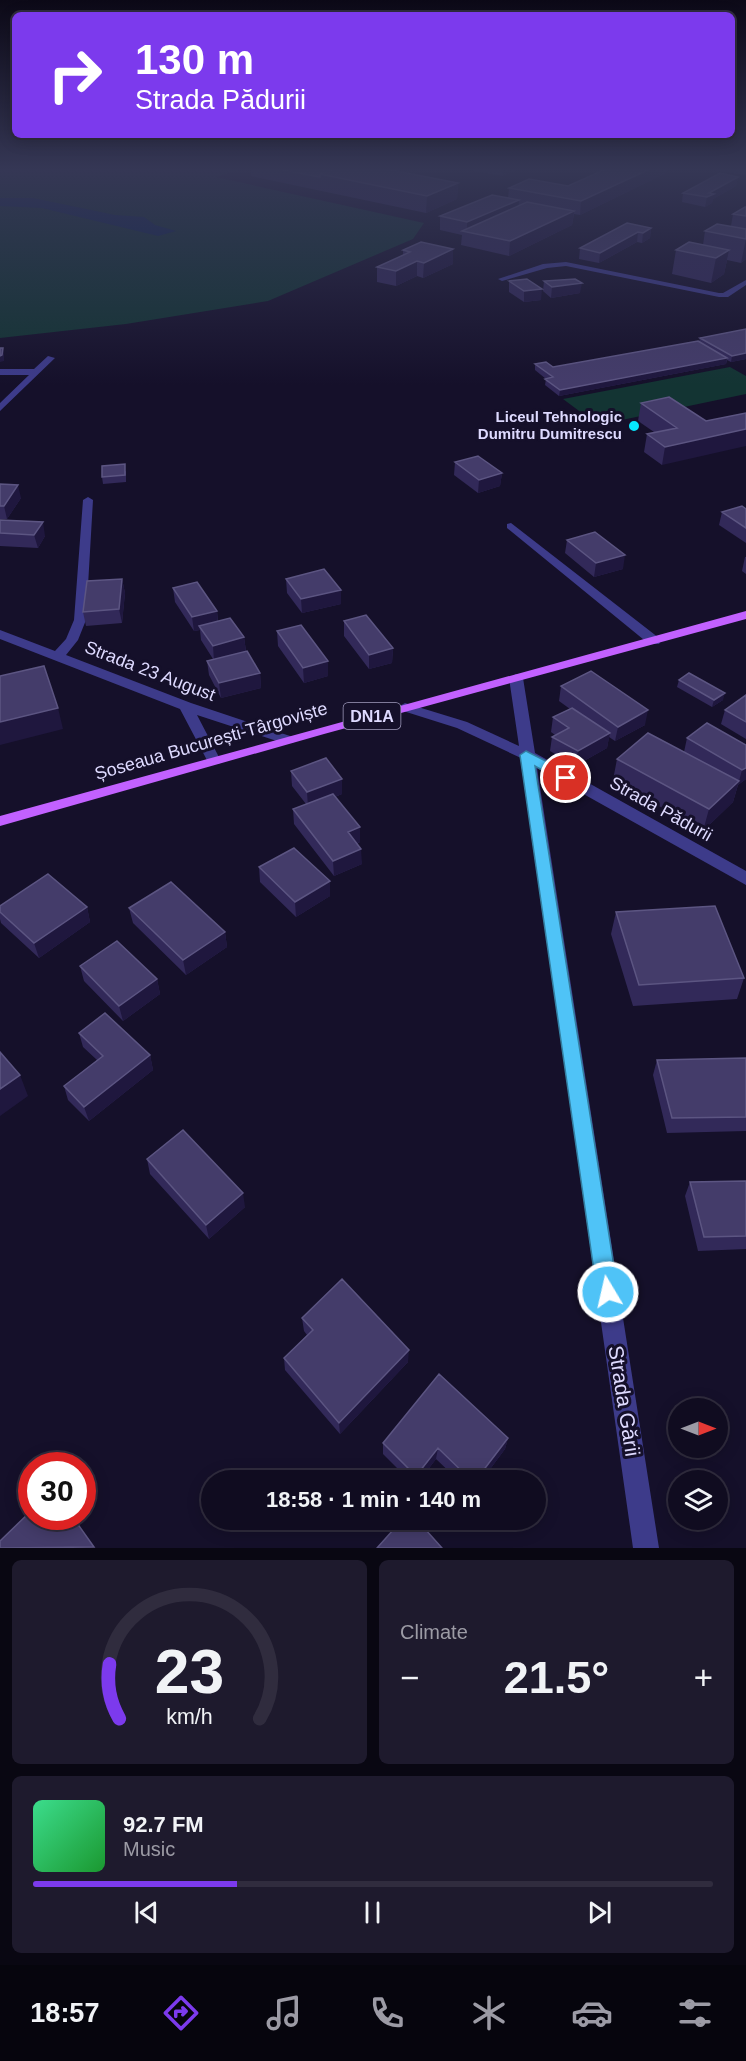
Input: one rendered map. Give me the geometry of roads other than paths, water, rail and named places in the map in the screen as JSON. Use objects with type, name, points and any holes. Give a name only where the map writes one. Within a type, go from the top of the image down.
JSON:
[{"type":"main road","name":"Șoseaua București-Târgoviște","points":[[0,821],[405,707],[746,615]]},
{"type":"street","points":[[502,279],[546,266],[567,264],[719,296],[725,295],[746,282]]},
{"type":"street","points":[[0,408],[51,358]]},
{"type":"street","points":[[0,372],[36,372]]},
{"type":"street","points":[[58,655],[72,640],[80,620],[88,500]]},
{"type":"street","points":[[511,526],[654,640]]},
{"type":"street","name":"Strada 23 August","points":[[0,634],[186,706],[288,740]]},
{"type":"street","name":"Strada Gării","points":[[516,678],[646,1548]]},
{"type":"street","points":[[186,706],[214,761]]},
{"type":"street","name":"Strada Pădurii","points":[[405,707],[462,725],[526,755],[746,879]]},
{"type":"place","name":"Liceul Tehnologic Dumitru Dumitrescu","points":[[634,426]]}]
